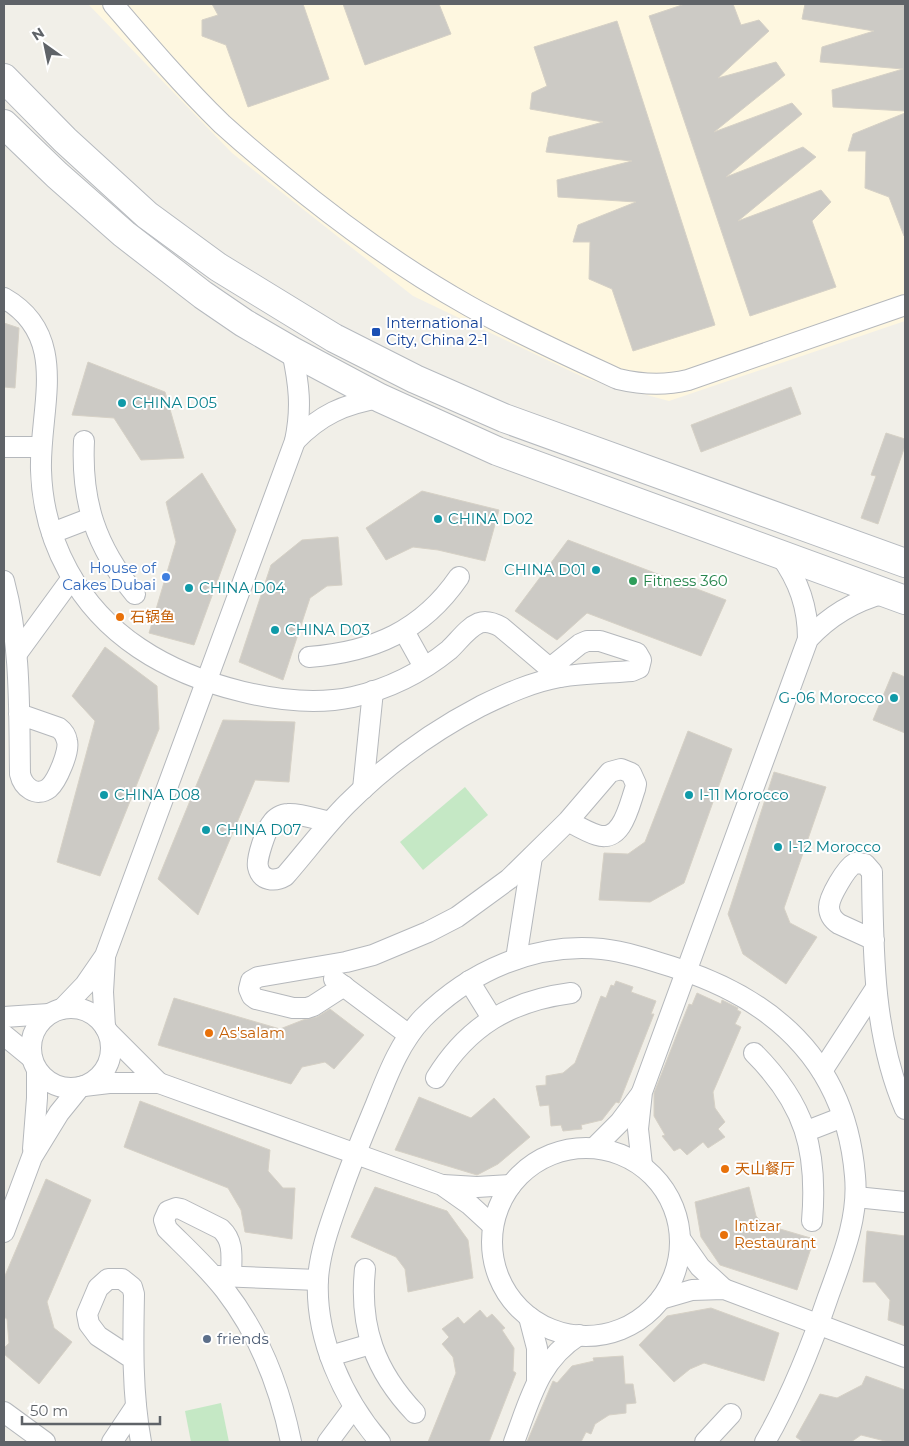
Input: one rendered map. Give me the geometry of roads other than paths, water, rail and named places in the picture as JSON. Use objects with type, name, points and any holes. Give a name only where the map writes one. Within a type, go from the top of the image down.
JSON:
[{"type":"street","points":[[113,4],[167,67],[223,124],[340,221],[384,253],[468,306],[618,379],[653,385],[671,384],[688,380],[905,305]]},
{"type":"street","points":[[4,78],[65,140],[148,214],[218,267],[334,338],[415,379],[504,418],[905,563]]},
{"type":"street","points":[[4,124],[57,175],[124,234],[203,295],[292,352],[380,398],[497,451],[895,597]]},
{"type":"street","points":[[57,175],[60,167],[72,165],[123,207],[131,211],[148,214]]},
{"type":"street","points":[[4,298],[20,310],[29,320],[40,337],[46,356],[45,417],[41,447],[43,491],[52,533],[64,563],[85,598],[120,634],[140,648],[161,661],[207,680],[253,695],[296,701],[335,700],[391,685],[424,668],[450,649],[472,627],[484,622],[491,622],[501,627],[555,673],[461,716],[409,749],[363,789],[330,822]]},
{"type":"street","points":[[4,1232],[32,1157],[59,1113],[82,1087],[96,1080],[110,1058],[111,1045],[107,1030],[103,992],[106,956],[295,441],[300,394],[292,352]]},
{"type":"street","points":[[295,441],[306,429],[333,411],[348,405],[380,398]]},
{"type":"street","points":[[84,441],[83,472],[91,518],[110,560],[135,594]]},
{"type":"street","points":[[4,448],[41,447]]},
{"type":"street","points":[[52,533],[91,518]]},
{"type":"street","points":[[642,1165],[638,1129],[642,1092],[808,640],[808,624],[802,595],[789,567],[780,555]]},
{"type":"street","points":[[309,658],[357,650],[404,631],[416,624],[439,602],[459,577]]},
{"type":"street","points":[[18,652],[72,578]]},
{"type":"street","points":[[4,581],[18,652],[19,714]]},
{"type":"street","points":[[808,640],[824,623],[843,609],[863,599],[895,597]]},
{"type":"street","points":[[404,631],[424,668]]},
{"type":"street","points":[[363,789],[373,691]]},
{"type":"street","points":[[344,986],[314,1006],[300,1009],[256,999],[250,993],[249,985],[258,977],[319,967],[373,955],[428,932],[457,917],[509,879],[568,821]]},
{"type":"street","points":[[516,959],[532,857]]},
{"type":"street","points":[[874,940],[876,988],[886,1050],[905,1109]]},
{"type":"street","points":[[380,1442],[354,1407],[336,1374],[322,1320],[318,1280],[326,1238],[356,1153],[392,1064],[409,1035],[437,1006],[470,981],[516,959],[552,950],[587,948],[622,953],[686,971],[733,991],[755,1003],[799,1041],[822,1071],[844,1117],[853,1157],[856,1197],[845,1250],[818,1325],[784,1408],[765,1442]]},
{"type":"street","points":[[32,1157],[37,1108],[32,1038],[41,1021],[56,1012],[85,985],[106,956]]},
{"type":"street","points":[[319,967],[409,1035]]},
{"type":"street","points":[[470,981],[492,1018]]},
{"type":"street","points":[[822,1071],[876,988]]},
{"type":"street","points":[[436,1078],[460,1045],[492,1018],[510,1008],[530,1001],[550,995],[571,993]]},
{"type":"street","points":[[4,1017],[56,1012],[75,1008],[87,1012],[97,1018],[160,1083]]},
{"type":"street","points":[[4,1035],[34,1064],[49,1082],[64,1088],[109,1084],[160,1083],[442,1185],[469,1204],[493,1226]]},
{"type":"street","points":[[754,1053],[768,1066],[790,1097],[807,1131],[814,1176],[812,1221]]},
{"type":"street","points":[[594,1148],[620,1122],[642,1092]]},
{"type":"street","points":[[807,1131],[844,1117]]},
{"type":"street","points":[[594,1148],[611,1151],[642,1165],[668,1193],[679,1224],[681,1240],[678,1261],[672,1281],[661,1299],[642,1318],[618,1330],[599,1335],[579,1336],[552,1330],[529,1317],[513,1302],[502,1284],[495,1266],[492,1246],[493,1226],[503,1198],[511,1185],[527,1169],[546,1157],[570,1149],[594,1148]]},
{"type":"street","points":[[442,1185],[476,1187],[511,1185]]},
{"type":"street","points":[[856,1197],[905,1202]]},
{"type":"street","points":[[681,1240],[689,1254],[700,1267],[724,1289],[905,1357]]},
{"type":"street","points":[[365,1269],[364,1307],[371,1344],[381,1369],[391,1385],[415,1413]]},
{"type":"street","points":[[291,1442],[279,1394],[268,1366],[222,1276],[318,1280]]},
{"type":"street","points":[[661,1299],[692,1290],[724,1289]]},
{"type":"street","points":[[529,1317],[537,1348],[537,1380]]},
{"type":"street","points":[[514,1442],[537,1380],[555,1354],[566,1343],[579,1336]]},
{"type":"street","points":[[330,1356],[371,1344]]},
{"type":"street","points":[[133,1359],[136,1406],[141,1442]]},
{"type":"street","points":[[112,1442],[136,1406]]},
{"type":"street","points":[[328,1442],[354,1407]]},
{"type":"street","points":[[4,1412],[45,1442]]},
{"type":"street","points":[[705,1442],[731,1414]]},
{"type":"place","name":"International City, China 2-1","points":[[376,332]]},
{"type":"place","name":"CHINA D05","points":[[122,403]]},
{"type":"place","name":"CHINA D02","points":[[438,519]]},
{"type":"place","name":"CHINA D01","points":[[596,570]]},
{"type":"place","name":"House of Cakes Dubai","points":[[166,577]]},
{"type":"place","name":"Fitness 360","points":[[633,581]]},
{"type":"place","name":"CHINA D04","points":[[189,588]]},
{"type":"place","name":"石锅鱼","points":[[120,617]]},
{"type":"place","name":"CHINA D03","points":[[275,630]]},
{"type":"place","name":"G-06 Morocco","points":[[894,698]]},
{"type":"place","name":"CHINA D08","points":[[104,795]]},
{"type":"place","name":"I-11 Morocco","points":[[689,795]]},
{"type":"place","name":"CHINA D07","points":[[206,830]]},
{"type":"place","name":"I-12 Morocco","points":[[778,847]]},
{"type":"place","name":"As'salam","points":[[209,1033]]},
{"type":"place","name":"天山餐厅","points":[[725,1169]]},
{"type":"place","name":"Intizar Restaurant","points":[[724,1235]]},
{"type":"place","name":"friends","points":[[207,1339]]}]
